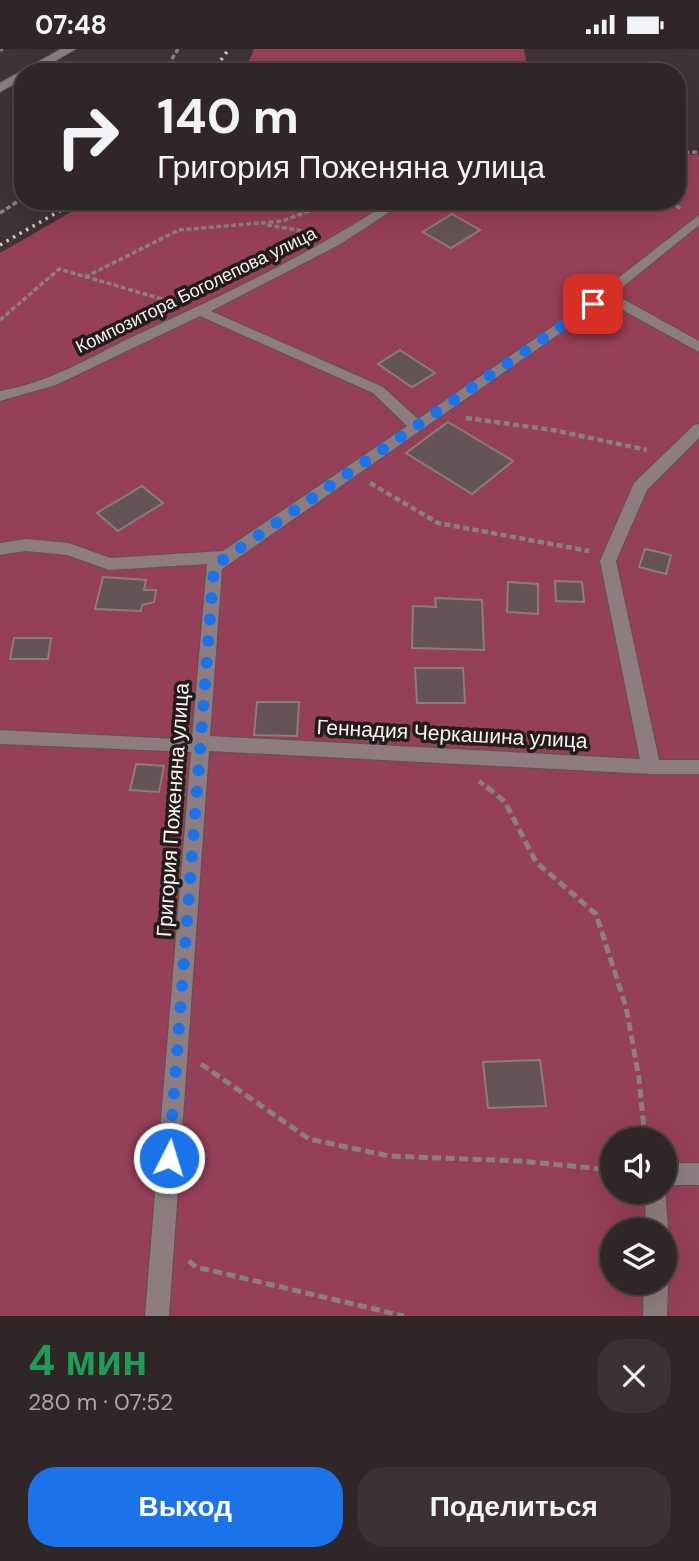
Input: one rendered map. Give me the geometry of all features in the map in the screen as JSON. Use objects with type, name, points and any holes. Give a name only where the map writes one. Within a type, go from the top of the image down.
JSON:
[{"type":"street","points":[[44,63],[70,49]]},
{"type":"street","name":"Композитора Боголепова улица","points":[[0,396],[19,394],[58,378],[272,279],[345,238],[387,210]]},
{"type":"street","name":"Григория Поженяна улица","points":[[157,1316],[214,566],[605,295],[699,219]]},
{"type":"street","points":[[605,295],[699,347]]},
{"type":"street","points":[[200,311],[367,384],[378,390],[416,426]]},
{"type":"street","points":[[650,767],[608,561],[640,487],[699,429]]},
{"type":"street","points":[[0,549],[26,545],[69,549],[109,564],[228,557]]},
{"type":"street","name":"Геннадия Черкашина улица","points":[[0,737],[178,746],[202,744],[650,767],[699,767]]},
{"type":"street","points":[[677,1174],[699,1174]]},
{"type":"street","points":[[656,1295],[656,1316]]},
{"type":"path","points":[[85,277],[179,230],[283,221],[311,210]]},
{"type":"path","points":[[258,223],[345,238]]},
{"type":"path","points":[[0,320],[59,269],[200,311]]},
{"type":"path","points":[[441,409],[456,417],[553,430],[672,456]]},
{"type":"path","points":[[351,471],[438,523],[611,555]]},
{"type":"path","points":[[449,756],[505,802],[536,862],[596,914],[626,1007],[639,1078],[644,1127]]},
{"type":"path","points":[[178,1048],[309,1139],[388,1156],[520,1161],[600,1169]]},
{"type":"path","points":[[162,1240],[196,1267],[404,1316]]},
{"type":"shaded area","points":[[254,49],[524,49],[526,63],[246,63]]},
{"type":"shaded area","points":[[699,154],[699,1316],[0,1316],[0,253],[74,210],[686,210],[686,155]]},
{"type":"building","points":[[452,214],[480,230],[451,248],[423,232]]},
{"type":"building","points":[[400,350],[435,373],[412,387],[378,364]]},
{"type":"building","points":[[448,422],[513,461],[472,494],[406,453]]},
{"type":"building","points":[[142,486],[163,503],[118,531],[97,513]]},
{"type":"building","points":[[645,549],[671,555],[666,574],[639,567]]},
{"type":"building","points":[[103,577],[146,580],[144,590],[156,590],[154,602],[142,605],[141,611],[95,609]]},
{"type":"building","points":[[555,581],[582,582],[584,602],[556,601]]},
{"type":"building","points":[[508,582],[538,584],[538,614],[507,612]]},
{"type":"building","points":[[435,598],[482,600],[484,650],[412,648],[413,606],[436,607]]},
{"type":"building","points":[[14,638],[51,638],[48,659],[10,659]]},
{"type":"building","points":[[415,668],[463,668],[465,703],[417,703]]},
{"type":"building","points":[[257,702],[299,702],[297,736],[254,735]]},
{"type":"building","points":[[136,764],[164,766],[159,792],[130,790]]},
{"type":"building","points":[[540,1060],[546,1106],[488,1108],[483,1062]]},
{"type":"railway","points":[[219,63],[229,49]]},
{"type":"railway","points":[[0,245],[61,210]]},
{"type":"route","points":[[169,1158],[214,566],[593,304]]}]
